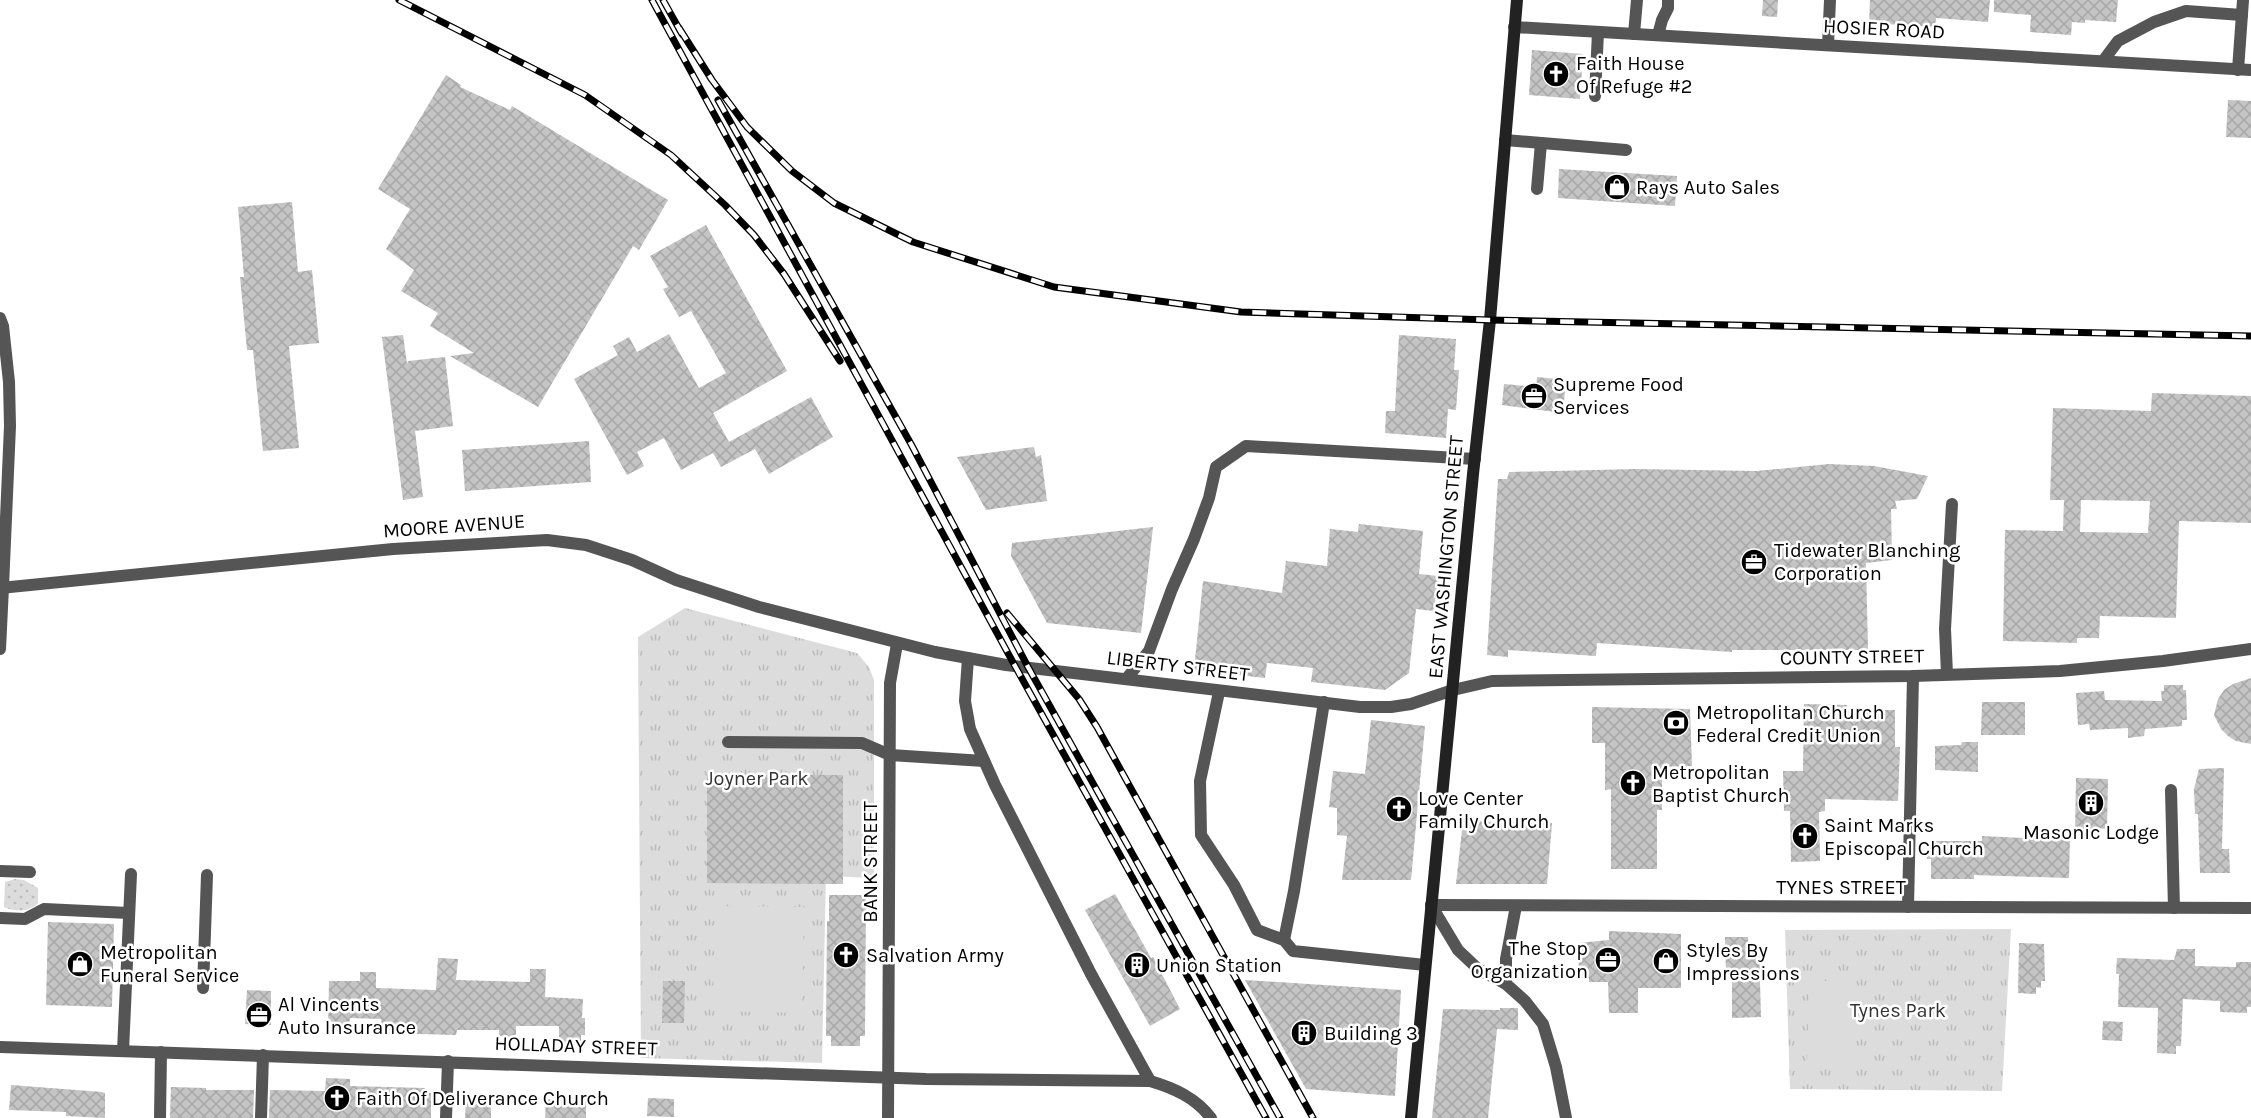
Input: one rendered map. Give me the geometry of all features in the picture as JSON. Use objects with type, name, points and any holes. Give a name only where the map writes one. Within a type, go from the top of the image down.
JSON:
[{"type":"main road","name":"EAST WASHINGTON STREET","points":[[1411,1118],[1490,320],[1516,0]]},
{"type":"street","points":[[1634,34],[1637,0]]},
{"type":"street","points":[[1658,35],[1668,8],[1668,0]]},
{"type":"street","points":[[1828,45],[1830,0]]},
{"type":"street","points":[[2243,0],[2245,70]]},
{"type":"street","points":[[2103,62],[2118,41],[2187,6],[2242,15]]},
{"type":"street","name":"HOSIER ROAD","points":[[1514,27],[2245,70]]},
{"type":"street","points":[[1595,96],[1598,32]]},
{"type":"street","points":[[1505,140],[1626,150]]},
{"type":"street","points":[[1538,189],[1540,143]]},
{"type":"street","points":[[0,318],[3,326],[9,382],[10,426],[0,649]]},
{"type":"street","points":[[1127,678],[1149,651],[1198,529],[1209,498],[1216,467],[1246,446],[1475,459]]},
{"type":"street","points":[[1947,675],[1946,629],[1952,504]]},
{"type":"street","name":"MOORE AVENUE","points":[[1,588],[393,549],[546,540],[586,545],[632,560],[676,580],[759,607],[897,644]]},
{"type":"street","name":"LIBERTY STREET","points":[[897,644],[1006,665],[1360,707],[1391,707],[1411,704],[1453,690]]},
{"type":"street","name":"BANK STREET","points":[[888,1118],[890,683],[897,644]]},
{"type":"street","name":"COUNTY STREET","points":[[1453,690],[1492,681],[1913,676],[2060,671],[2163,661],[2251,649]]},
{"type":"street","points":[[968,658],[964,701],[970,729],[1092,974],[1150,1081]]},
{"type":"street","points":[[1908,907],[1913,676]]},
{"type":"street","points":[[1219,692],[1200,781],[1201,836],[1234,885],[1257,930],[1284,940],[1293,951],[1425,965]]},
{"type":"street","points":[[1284,940],[1324,702]]},
{"type":"street","points":[[728,742],[862,743],[890,755],[984,761]]},
{"type":"street","points":[[2171,790],[2174,908]]},
{"type":"street","points":[[0,872],[30,872]]},
{"type":"street","points":[[123,1051],[131,874]]},
{"type":"street","points":[[203,988],[207,875]]},
{"type":"street","points":[[1431,905],[1458,950],[1478,969],[1506,984],[1525,1001],[1543,1024],[1556,1067],[1566,1118]]},
{"type":"street","name":"TYNES STREET","points":[[1431,905],[2251,908]]},
{"type":"street","points":[[1506,984],[1506,959],[1516,906]]},
{"type":"street","points":[[0,918],[25,919],[44,909],[129,913]]},
{"type":"street","name":"HOLLADAY STREET","points":[[0,1047],[888,1077],[1150,1081],[1171,1087],[1190,1098],[1211,1118]]},
{"type":"street","points":[[160,1118],[161,1052]]},
{"type":"street","points":[[261,1118],[263,1055]]},
{"type":"street","points":[[446,1118],[448,1061]]},
{"type":"green space","name":"Joyner Park","points":[[685,608],[857,653],[869,667],[874,680],[874,878],[826,876],[822,1063],[641,1058],[638,637]]},
{"type":"green space","points":[[15,879],[24,880],[38,888],[38,903],[35,906],[22,910],[4,907],[5,882]]},
{"type":"green space","points":[[715,906],[804,907],[802,1013],[713,1011]]},
{"type":"green space","name":"Tynes Park","points":[[2011,929],[2002,1091],[1790,1089],[1785,930]]},
{"type":"green space","points":[[1809,981],[1854,981],[1853,1066],[1807,1065]]},
{"type":"building","points":[[1763,0],[1778,0],[1777,17],[1762,16]]},
{"type":"building","points":[[1870,0],[1990,0],[1988,22],[1936,18],[1935,27],[1869,23]]},
{"type":"building","points":[[1994,0],[2118,0],[2116,22],[2085,20],[2085,23],[2072,22],[2071,35],[2030,32],[2031,15],[1994,12]]},
{"type":"building","name":"Faith House Of Refuge #2","points":[[1532,50],[1583,54],[1580,99],[1529,95]]},
{"type":"building","points":[[446,75],[461,85],[460,87],[510,110],[512,106],[668,200],[639,250],[633,246],[538,407],[450,356],[474,353],[430,326],[438,313],[401,291],[414,270],[386,249],[410,209],[378,189]]},
{"type":"building","points":[[2228,100],[2251,101],[2251,138],[2226,137]]},
{"type":"building","name":"Rays Auto Sales","points":[[1559,169],[1677,176],[1675,206],[1558,198]]},
{"type":"building","points":[[292,202],[298,272],[312,270],[319,343],[289,346],[299,448],[263,451],[253,350],[247,350],[240,277],[244,277],[238,207]]},
{"type":"building","points":[[706,225],[787,371],[713,413],[729,442],[811,397],[833,437],[769,474],[755,449],[721,467],[713,453],[681,470],[664,438],[637,452],[644,466],[627,475],[574,379],[618,355],[613,346],[629,337],[637,352],[669,334],[699,388],[726,373],[691,311],[679,317],[663,289],[668,287],[650,256]]},
{"type":"building","points":[[403,335],[407,364],[408,361],[445,357],[453,426],[415,431],[423,497],[403,500],[382,337]]},
{"type":"building","points":[[1399,335],[1456,339],[1454,370],[1459,370],[1456,410],[1448,409],[1446,438],[1385,433],[1386,411],[1395,411]]},
{"type":"building","name":"Supreme Food Services","points":[[1537,377],[1566,380],[1563,413],[1502,405],[1504,384],[1536,387]]},
{"type":"building","points":[[2152,393],[2251,396],[2251,523],[2179,521],[2176,618],[2100,616],[2099,638],[2077,638],[2077,643],[2003,641],[2005,530],[2063,531],[2064,500],[2050,500],[2053,408],[2151,411]],"holes":[[[2081,500],[2150,501],[2148,533],[2080,532]]]},
{"type":"building","points":[[589,441],[591,482],[465,491],[462,450]]},
{"type":"building","points":[[1034,447],[1036,457],[1041,455],[1047,501],[986,510],[957,457]]},
{"type":"building","name":"Tidewater Blanching Corporation","points":[[1829,464],[1874,466],[1928,476],[1917,499],[1895,501],[1897,509],[1891,509],[1892,560],[1866,563],[1868,650],[1732,650],[1732,652],[1597,643],[1596,656],[1508,650],[1508,657],[1487,655],[1498,479],[1507,479],[1509,472],[1635,469],[1756,471]]},
{"type":"building","points":[[1359,524],[1423,531],[1419,574],[1438,576],[1434,611],[1416,609],[1409,673],[1385,690],[1311,682],[1313,668],[1267,663],[1265,678],[1194,670],[1203,581],[1282,593],[1286,561],[1327,566],[1330,529],[1358,532]]},
{"type":"building","points":[[1153,527],[1141,633],[1047,623],[1011,556],[1012,543]]},
{"type":"building","points":[[2251,678],[2251,744],[2236,741],[2228,736],[2221,729],[2214,715],[2218,699],[2224,690],[2233,684]]},
{"type":"building","points":[[2164,685],[2183,685],[2183,690],[2186,690],[2187,720],[2182,720],[2182,726],[2145,729],[2144,736],[2128,738],[2128,728],[2090,730],[2089,724],[2078,725],[2076,693],[2104,691],[2105,700],[2162,701],[2161,691],[2164,691]]},
{"type":"building","points":[[1982,702],[2025,702],[2025,735],[1981,735]]},
{"type":"building","points":[[1804,704],[1847,705],[1847,710],[1895,710],[1895,747],[1900,747],[1898,801],[1825,799],[1825,811],[1819,812],[1820,861],[1791,862],[1790,811],[1784,811],[1783,771],[1803,771]]},
{"type":"building","name":"Metropolitan Baptist Church","points":[[1592,707],[1690,709],[1692,766],[1662,767],[1662,810],[1657,810],[1657,869],[1611,869],[1611,789],[1605,790],[1605,743],[1592,743]]},
{"type":"building","points":[[1371,720],[1425,726],[1411,880],[1342,880],[1347,836],[1337,835],[1337,808],[1329,807],[1333,771],[1365,774]]},
{"type":"building","points":[[1962,742],[1978,742],[1978,772],[1935,770],[1935,746],[1961,745]]},
{"type":"building","points":[[2224,768],[2222,849],[2229,849],[2230,873],[2200,873],[2198,814],[2195,814],[2194,789],[2199,769]]},
{"type":"building","points":[[707,775],[843,775],[843,884],[707,883]]},
{"type":"building","name":"Masonic Lodge","points":[[2076,778],[2108,779],[2107,829],[2075,831]]},
{"type":"building","points":[[1463,821],[1552,823],[1547,884],[1456,884]]},
{"type":"building","points":[[1982,836],[2046,839],[2046,836],[2070,836],[2069,878],[1974,875],[1974,879],[1931,879],[1931,859],[1927,859],[1926,843],[1982,841]]},
{"type":"building","name":"Union Station","points":[[1115,894],[1151,958],[1153,957],[1180,1009],[1150,1026],[1085,910]]},
{"type":"building","name":"Salvation Army","points":[[829,895],[866,895],[865,1036],[860,1036],[860,1046],[831,1046],[831,1036],[826,1036]]},
{"type":"building","name":"Metropolitan Funeral Service","points":[[48,922],[114,924],[112,1007],[46,1005]]},
{"type":"building","points":[[1609,931],[1681,934],[1681,988],[1638,988],[1638,1013],[1609,1013],[1608,982],[1589,982],[1589,978],[1579,978],[1578,943],[1609,940]]},
{"type":"building","points":[[1725,937],[1748,937],[1748,947],[1759,947],[1761,1017],[1732,1018],[1732,973],[1726,973]]},
{"type":"building","points":[[2019,943],[2044,944],[2045,981],[2041,981],[2041,988],[2036,987],[2036,994],[2018,993]]},
{"type":"building","points":[[2177,949],[2195,949],[2195,966],[2236,967],[2236,962],[2251,962],[2251,1007],[2247,1007],[2247,1013],[2220,1012],[2220,1001],[2183,999],[2181,1046],[2176,1046],[2176,1054],[2157,1053],[2158,1008],[2118,1007],[2117,958],[2174,960]]},
{"type":"building","points":[[438,958],[458,959],[456,980],[530,982],[530,969],[546,969],[545,997],[583,999],[582,1018],[585,1018],[585,1035],[581,1035],[581,1043],[559,1042],[559,1026],[516,1026],[516,1037],[499,1036],[499,1030],[457,1030],[456,1035],[383,1033],[381,1019],[350,1018],[348,1031],[328,1031],[329,981],[360,981],[360,972],[376,972],[376,988],[436,990]]},
{"type":"building","name":"Building 3","points":[[1245,980],[1401,990],[1395,1096],[1306,1089]]},
{"type":"building","points":[[663,981],[685,981],[684,1023],[662,1023]]},
{"type":"building","name":"Al Vincents Auto Insurance","points":[[247,990],[271,991],[271,1025],[245,1024]]},
{"type":"building","points":[[1500,1008],[1518,1008],[1518,1030],[1497,1029],[1488,1118],[1432,1118],[1443,1009],[1500,1010]]},
{"type":"building","points":[[2103,1021],[2123,1022],[2122,1041],[2102,1040]]},
{"type":"building","points":[[326,1078],[350,1079],[350,1086],[425,1088],[425,1093],[431,1093],[431,1118],[269,1118],[270,1090],[325,1091]]},
{"type":"building","points":[[11,1085],[105,1093],[105,1118],[66,1116],[66,1112],[9,1110]]},
{"type":"building","points":[[171,1087],[254,1090],[253,1118],[170,1118]]},
{"type":"building","points":[[466,1097],[491,1097],[491,1118],[465,1118]]},
{"type":"building","points":[[648,1098],[674,1099],[674,1117],[647,1116]]},
{"type":"building","points":[[546,1099],[586,1101],[586,1118],[545,1118]]},
{"type":"railway","points":[[399,0],[585,95],[671,155],[754,235],[784,274],[840,361]]},
{"type":"railway","points":[[652,0],[1015,666],[1266,1118]]},
{"type":"railway","points":[[663,0],[682,34]]},
{"type":"railway","points":[[679,28],[712,80],[747,127],[792,171],[834,203],[913,242],[1054,287],[1241,312],[1490,320],[2251,336]]},
{"type":"railway","points":[[718,100],[911,444],[1028,667],[1280,1118]]},
{"type":"railway","points":[[1007,613],[1079,699],[1097,727],[1313,1118]]},
{"type":"place","name":"Faith House Of Refuge #2","points":[[1556,74]]},
{"type":"place","name":"Rays Auto Sales","points":[[1617,187]]},
{"type":"place","name":"Supreme Food Services","points":[[1534,396]]},
{"type":"place","name":"Tidewater Blanching Corporation","points":[[1754,562]]},
{"type":"place","name":"Metropolitan Church Federal Credit Union","points":[[1676,723]]},
{"type":"place","name":"Metropolitan Baptist Church","points":[[1633,783]]},
{"type":"place","name":"Masonic Lodge","points":[[2091,803]]},
{"type":"place","name":"Love Center Family Church","points":[[1399,809]]},
{"type":"place","name":"Saint Marks Episcopal Church","points":[[1805,836]]},
{"type":"place","name":"Salvation Army","points":[[846,955]]},
{"type":"place","name":"The Stop Organization","points":[[1608,960]]},
{"type":"place","name":"Styles By Impressions","points":[[1666,961]]},
{"type":"place","name":"Metropolitan Funeral Service","points":[[80,964]]},
{"type":"place","name":"Union Station","points":[[1137,965]]},
{"type":"place","name":"Al Vincents Auto Insurance","points":[[259,1015]]},
{"type":"place","name":"Building 3","points":[[1304,1033]]},
{"type":"place","name":"Faith Of Deliverance Church","points":[[337,1098]]}]
